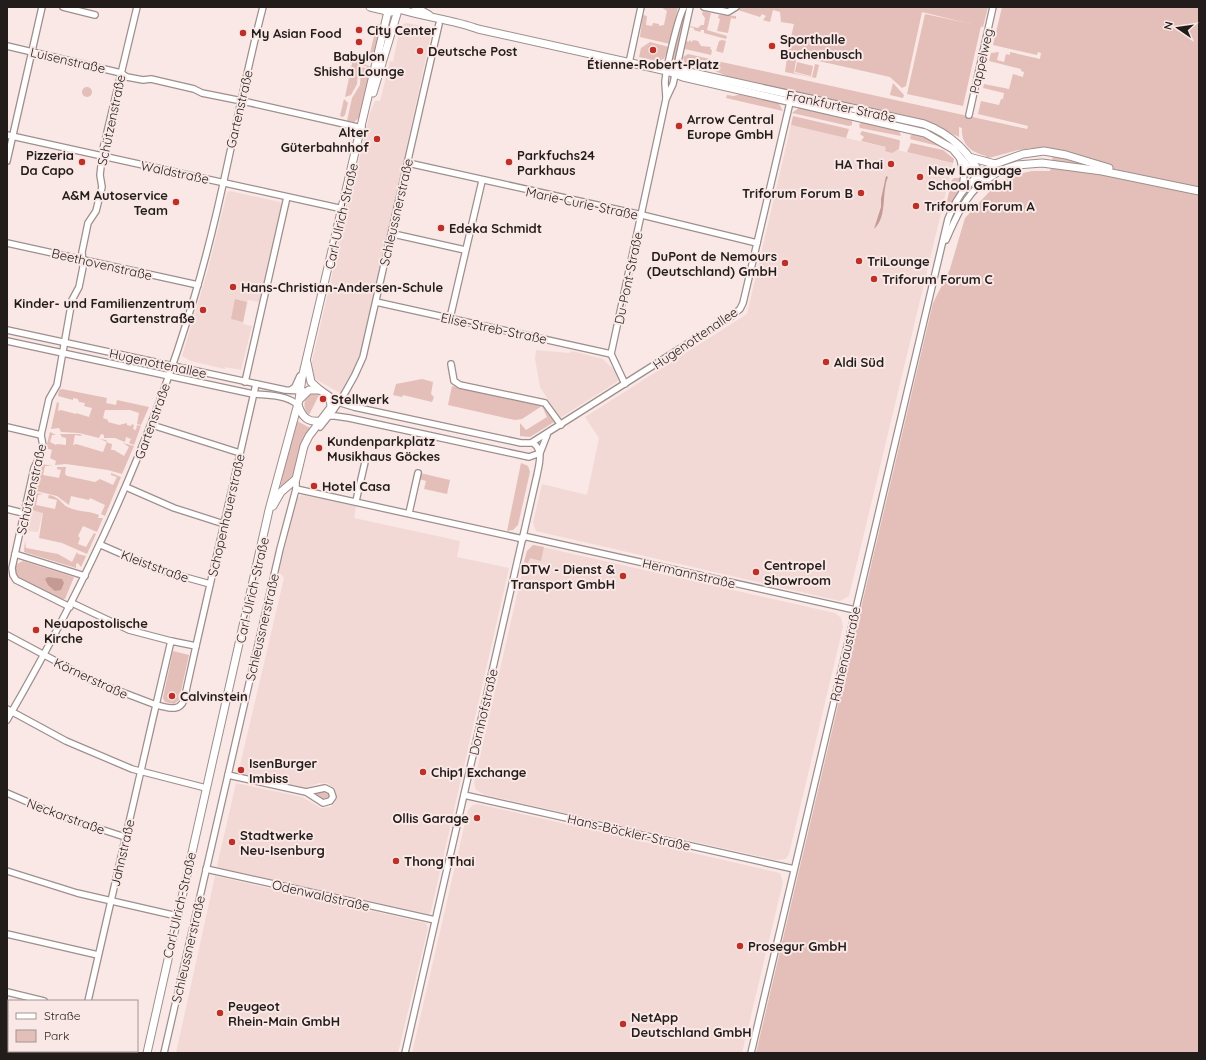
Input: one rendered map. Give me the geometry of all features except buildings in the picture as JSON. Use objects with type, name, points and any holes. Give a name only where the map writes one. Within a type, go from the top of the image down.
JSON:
[{"type":"main road","name":"Frankfurter Straße","points":[[370,7],[394,9],[467,29],[478,29],[667,71],[683,77],[924,124],[952,139],[968,156],[978,175]]},
{"type":"main road","points":[[415,7],[437,21]]},
{"type":"main road","name":"Carl-Ulrich-Straße","points":[[147,1053],[272,497],[299,403],[302,378],[362,128],[362,116],[394,9]]},
{"type":"main road","name":"Frankfurter Straße","points":[[791,98],[925,133],[944,143],[984,181]]},
{"type":"main road","points":[[968,156],[995,164],[1023,154],[1044,151],[1066,155],[1159,182]]},
{"type":"main road","points":[[984,181],[999,172],[1017,165],[1042,163],[1102,171],[1199,190]]},
{"type":"main road","points":[[306,361],[308,376],[311,382],[320,390],[325,392],[334,403],[325,418]]},
{"type":"main road","points":[[299,403],[309,390]]},
{"type":"main road","name":"Hugenottenallee","points":[[309,390],[320,390]]},
{"type":"main road","name":"Hugenottenallee","points":[[299,403],[306,418],[314,422],[325,418]]},
{"type":"main road","name":"Schleussnerstraße","points":[[267,523],[276,499],[296,479],[304,446],[309,436],[325,418]]},
{"type":"street","points":[[7,161],[10,135],[42,7]]},
{"type":"street","points":[[63,7],[95,15]]},
{"type":"street","name":"Schützenstraße","points":[[137,7],[102,156],[100,175],[102,187],[96,211],[88,223],[82,252],[83,267],[79,287],[72,300],[56,385],[50,396],[41,435],[43,446],[34,468],[23,513],[23,523],[11,570],[16,580],[129,630],[196,646]]},
{"type":"street","name":"Gartenstraße","points":[[7,720],[9,710],[44,655],[86,576],[126,488],[152,425],[198,285],[263,7]]},
{"type":"street","points":[[629,63],[641,7]]},
{"type":"street","name":"Du-Pont-Straße","points":[[666,99],[665,82],[667,71],[679,19],[684,7]]},
{"type":"street","name":"Du-Pont-Straße","points":[[611,354],[666,99],[673,84],[690,7]]},
{"type":"street","points":[[704,7],[728,12],[736,7]]},
{"type":"street","name":"Pappelweg","points":[[969,115],[994,7]]},
{"type":"street","name":"Schleussnerstraße","points":[[334,403],[342,396],[353,379],[363,357],[408,163],[437,21]]},
{"type":"street","name":"Luisenstraße","points":[[7,46],[121,73],[127,77],[143,80],[151,79],[192,88],[202,93],[362,128]]},
{"type":"street","name":"Hugenottenallee","points":[[533,443],[738,312],[743,303],[791,98]]},
{"type":"street","name":"Waldstraße","points":[[10,135],[343,210]]},
{"type":"street","points":[[959,156],[964,175],[962,190]]},
{"type":"street","name":"Marie-Curie-Straße","points":[[408,163],[642,215],[757,244]]},
{"type":"street","name":"Rathenaustraße","points":[[751,1053],[948,220],[962,190],[978,175],[995,164]]},
{"type":"street","points":[[450,318],[482,180]]},
{"type":"street","name":"Rathenaustraße","points":[[940,255],[962,207],[984,181]]},
{"type":"street","points":[[245,382],[287,197]]},
{"type":"street","points":[[398,235],[466,250]]},
{"type":"street","name":"Beethovenstraße","points":[[7,243],[198,285]]},
{"type":"street","name":"Elise-Streb-Straße","points":[[376,302],[611,354]]},
{"type":"street","name":"Hugenottenallee","points":[[7,330],[245,382],[301,392],[309,390]]},
{"type":"street","name":"Hugenottenallee","points":[[7,341],[253,394],[289,399],[299,403]]},
{"type":"street","points":[[611,354],[625,384]]},
{"type":"street","points":[[291,390],[298,381],[306,361]]},
{"type":"street","points":[[451,364],[454,381],[460,385],[545,403],[561,425]]},
{"type":"street","name":"Schopenhauerstraße","points":[[156,705],[175,708],[182,704],[256,384]]},
{"type":"street","name":"Hugenottenallee","points":[[270,396],[284,401],[292,406],[295,416]]},
{"type":"street","points":[[334,403],[521,443],[533,443],[538,448],[540,453]]},
{"type":"street","name":"Hugenottenallee","points":[[325,418],[354,419],[526,457],[534,457],[540,453]]},
{"type":"street","points":[[152,425],[240,453]]},
{"type":"street","points":[[7,427],[41,435]]},
{"type":"street","points":[[540,453],[547,434]]},
{"type":"street","name":"Dornhofstraße","points":[[405,1053],[537,475],[540,453]]},
{"type":"street","points":[[356,502],[365,462]]},
{"type":"street","points":[[409,513],[418,473]]},
{"type":"street","name":"Schleussnerstraße","points":[[164,1053],[280,549],[296,489],[296,479]]},
{"type":"street","points":[[126,488],[174,508],[224,524]]},
{"type":"street","name":"Hermannstraße","points":[[296,489],[855,610]]},
{"type":"street","points":[[7,509],[23,513]]},
{"type":"street","name":"Kleiststraße","points":[[101,545],[156,569],[210,584]]},
{"type":"street","points":[[15,554],[86,576]]},
{"type":"street","name":"Körnerstraße","points":[[7,635],[102,685],[156,705]]},
{"type":"street","name":"Jahnstraße","points":[[88,1000],[171,641]]},
{"type":"street","points":[[9,710],[80,747],[141,772],[206,788]]},
{"type":"street","points":[[228,775],[306,792]]},
{"type":"street","name":"Neckarstraße","points":[[7,793],[60,816],[125,837]]},
{"type":"street","name":"Hans-Böckler-Straße","points":[[464,795],[794,868]]},
{"type":"street","name":"Odenwaldstraße","points":[[206,869],[435,920]]},
{"type":"street","points":[[7,871],[65,890],[177,916]]},
{"type":"street","points":[[7,934],[98,955]]},
{"type":"street","points":[[7,992],[40,1000]]},
{"type":"shaded area","points":[[407,23],[430,28],[432,30],[364,342],[350,378],[342,392],[338,392],[314,378],[312,373],[312,361],[370,113],[375,101],[380,101],[390,61],[393,62],[400,28],[403,24]]},
{"type":"shaded area","points":[[791,125],[953,163],[849,596],[840,601],[536,531],[533,523],[542,484],[587,495],[599,438],[585,417],[747,314]]},
{"type":"shaded area","points":[[886,176],[888,177],[883,211],[878,224],[874,229],[881,207],[881,199]]},
{"type":"shaded area","name":"Hans-Christian-Andersen-Schule","points":[[230,191],[280,202],[282,205],[259,302],[248,300],[243,324],[252,326],[241,370],[225,367],[225,369],[191,361],[182,356],[207,273],[227,193]]},
{"type":"shaded area","points":[[536,350],[569,353],[572,351],[603,359],[611,367],[626,376],[560,418],[540,387],[535,359]]},
{"type":"shaded area","points":[[302,495],[356,506],[354,518],[460,541],[457,557],[509,568],[431,911],[429,914],[219,868],[217,866],[236,783],[302,797],[321,808],[331,807],[337,799],[335,789],[327,783],[319,783],[305,788],[238,774],[284,578],[279,572],[297,498]]},
{"type":"shaded area","points":[[32,510],[43,512],[38,532],[27,531]]},
{"type":"shaded area","points":[[533,545],[835,613],[841,618],[843,627],[789,854],[786,859],[776,860],[485,795],[476,790],[474,783],[527,551]]},
{"type":"shaded area","points":[[48,577],[62,579],[64,583],[61,590],[55,591],[48,585],[45,579]]},
{"type":"shaded area","points":[[478,804],[780,873],[783,882],[742,1053],[412,1053],[468,810],[473,805]]},
{"type":"shaded area","points":[[215,876],[426,923],[428,928],[398,1053],[176,1053]]},
{"type":"green space","points":[[661,7],[678,7],[670,44],[640,37],[643,15],[647,16],[646,25],[652,26],[653,23],[659,24],[659,26],[664,25],[667,11]]},
{"type":"green space","points":[[740,7],[988,7],[983,27],[922,12],[906,86],[902,88],[890,77],[792,55],[788,51],[794,24],[781,22],[780,12],[773,10],[770,22],[763,20],[766,16],[762,14],[760,17],[738,10]]},
{"type":"green space","points":[[1002,7],[1199,7],[1199,1053],[756,1053],[933,303],[950,269],[965,218],[990,191],[1003,181],[1018,174],[1032,171],[1050,171],[1054,150],[1033,148],[1018,150],[985,159],[986,156],[971,150],[965,143],[962,128],[959,127],[959,137],[924,120],[740,82],[715,71],[717,61],[1027,129],[1028,126],[978,114],[981,101],[999,105],[1001,99],[1003,99],[1004,93],[983,88],[984,84],[1009,89],[1013,74],[1023,77],[1024,72],[1021,71],[1021,69],[989,61],[991,53],[999,52],[997,60],[1004,62],[1006,54],[1010,55],[1010,52],[1040,59],[1041,53],[1038,52],[1037,55],[993,45]]},
{"type":"green space","points":[[703,11],[711,13],[707,30],[727,36],[726,39],[704,33],[704,30],[701,30],[700,32],[694,30],[694,28],[690,27],[689,29],[690,26],[698,28],[701,25],[704,25],[705,18],[702,14]]},
{"type":"green space","points":[[925,14],[981,26],[963,106],[907,94]]},
{"type":"green space","points":[[719,15],[736,16],[736,19],[731,18],[728,33],[717,31],[720,19],[718,18]]},
{"type":"green space","points":[[682,16],[686,16],[676,60],[672,59]]},
{"type":"green space","points":[[377,24],[382,25],[374,56],[370,59],[369,57]]},
{"type":"green space","points":[[689,40],[692,42],[693,40],[698,41],[701,46],[711,47],[711,55],[685,49],[686,41],[689,42]]},
{"type":"green space","points":[[719,41],[726,41],[723,53],[716,51]]},
{"type":"green space","name":"Étienne-Robert-Platz","points":[[650,42],[669,47],[664,59],[657,61],[639,57],[641,48]]},
{"type":"green space","points":[[688,54],[710,59],[708,69],[685,64],[683,57]]},
{"type":"green space","points":[[787,58],[796,60],[794,73],[812,77],[815,64],[819,65],[816,78],[785,72]]},
{"type":"green space","points":[[353,59],[359,61],[357,84],[351,95],[345,97]]},
{"type":"green space","points":[[797,62],[813,66],[811,76],[795,72]]},
{"type":"green space","points":[[364,64],[371,67],[359,118],[354,122],[347,121],[352,98],[360,85],[361,67],[366,68],[367,66],[363,66]]},
{"type":"green space","points":[[893,83],[904,95],[903,98],[890,95]]},
{"type":"green space","points":[[87,87],[92,92],[87,97],[82,92]]},
{"type":"green space","points":[[741,94],[778,102],[783,111],[726,98],[727,95],[734,96]]},
{"type":"green space","points":[[344,99],[348,103],[345,115],[343,117],[340,116]]},
{"type":"green space","points":[[800,107],[852,119],[852,125],[849,126],[792,113]]},
{"type":"green space","points":[[793,116],[849,129],[846,138],[791,125]]},
{"type":"green space","points":[[862,121],[899,130],[901,136],[860,128],[859,125]]},
{"type":"green space","points":[[862,131],[899,140],[899,149],[892,153],[885,151],[886,147],[861,141],[864,137],[860,134]]},
{"type":"green space","points":[[915,134],[925,136],[942,147],[910,139],[911,135]]},
{"type":"green space","points":[[911,143],[943,150],[954,159],[953,163],[907,152]]},
{"type":"green space","points":[[954,178],[960,178],[958,191],[948,211],[945,209],[952,180]]},
{"type":"green space","points":[[235,299],[247,302],[243,322],[231,319]]},
{"type":"green space","points":[[422,379],[433,382],[431,394],[434,397],[432,402],[403,395],[402,397],[393,395],[396,384]]},
{"type":"green space","points":[[452,386],[544,406],[554,422],[530,437],[520,436],[520,423],[526,430],[547,417],[542,406],[522,419],[515,420],[448,405]]},
{"type":"green space","points":[[62,389],[107,398],[106,403],[116,405],[117,400],[149,407],[141,425],[137,424],[139,413],[130,410],[105,410],[103,418],[108,420],[108,422],[119,425],[127,423],[127,425],[131,426],[132,424],[134,425],[133,429],[136,430],[137,425],[141,426],[134,445],[129,443],[131,439],[126,437],[125,442],[115,438],[104,438],[104,435],[101,434],[99,438],[79,433],[61,432],[59,428],[51,429],[57,402],[59,403],[58,411],[61,410],[89,417],[92,408],[84,406],[85,403],[79,402],[78,399],[73,398],[73,400],[58,396],[59,390]]},
{"type":"green space","points":[[312,393],[320,393],[309,415],[305,409],[304,403]]},
{"type":"green space","points":[[297,421],[312,429],[292,478],[280,489],[291,436]]},
{"type":"green space","points":[[50,432],[56,435],[52,435],[50,442],[56,445],[66,445],[66,438],[62,437],[60,434],[80,434],[82,436],[75,435],[73,445],[76,444],[103,452],[107,442],[100,439],[106,440],[108,443],[112,444],[111,450],[114,450],[124,456],[129,447],[123,443],[134,446],[122,474],[108,470],[66,464],[55,465],[56,461],[50,458],[52,450],[46,448]]},
{"type":"green space","points":[[521,463],[528,466],[530,472],[518,525],[513,530],[507,531]]},
{"type":"green space","points":[[42,464],[52,466],[45,466],[43,475],[59,478],[61,470],[57,469],[57,467],[66,467],[65,474],[67,476],[95,482],[100,479],[113,485],[117,477],[111,475],[111,473],[121,477],[105,516],[101,514],[105,505],[90,498],[89,500],[71,496],[69,505],[57,496],[36,491]]},
{"type":"green space","points":[[420,473],[450,480],[447,494],[424,489],[426,481],[419,479]]},
{"type":"green space","points":[[36,493],[43,494],[38,495],[36,505],[55,509],[57,500],[48,498],[49,495],[53,496],[70,508],[96,514],[99,515],[98,518],[103,518],[97,532],[83,526],[78,536],[80,538],[78,544],[86,547],[94,533],[96,534],[87,554],[62,543],[39,538],[43,513],[32,510]]},
{"type":"green space","points":[[25,541],[26,548],[58,554],[72,562],[77,552],[78,554],[86,556],[81,567],[78,563],[76,564],[76,568],[24,552]]},
{"type":"green space","points":[[533,545],[544,547],[541,561],[530,558],[528,563],[524,562],[527,551]]},
{"type":"green space","points":[[23,561],[74,577],[65,599],[61,599],[20,579],[15,570],[17,564]]},
{"type":"green space","points":[[173,651],[189,655],[179,700],[174,704],[165,702],[163,698]]},
{"type":"green space","points":[[325,791],[329,795],[327,799],[324,800],[315,795],[317,793]]},
{"type":"place","name":"City Center","points":[[359,30]]},
{"type":"place","name":"My Asian Food","points":[[243,33]]},
{"type":"place","name":"Babylon Shisha Lounge","points":[[359,42]]},
{"type":"place","name":"Sporthalle Buchenbusch","points":[[772,46]]},
{"type":"place","name":"Étienne-Robert-Platz","points":[[653,50]]},
{"type":"place","name":"Deutsche Post","points":[[420,51]]},
{"type":"place","name":"Arrow Central Europe GmbH","points":[[679,126]]},
{"type":"place","name":"Alter Güterbahnhof","points":[[377,139]]},
{"type":"place","name":"Pizzeria Da Capo","points":[[82,162]]},
{"type":"place","name":"Parkfuchs24 Parkhaus","points":[[509,162]]},
{"type":"place","name":"HA Thai","points":[[891,164]]},
{"type":"place","name":"New Language School GmbH","points":[[920,177]]},
{"type":"place","name":"Triforum Forum B","points":[[861,193]]},
{"type":"place","name":"A&M Autoservice Team","points":[[176,202]]},
{"type":"place","name":"Triforum Forum A","points":[[916,206]]},
{"type":"place","name":"Edeka Schmidt","points":[[441,228]]},
{"type":"place","name":"TriLounge","points":[[859,261]]},
{"type":"place","name":"DuPont de Nemours (Deutschland) GmbH","points":[[785,263]]},
{"type":"place","name":"Triforum Forum C","points":[[874,279]]},
{"type":"place","name":"Hans-Christian-Andersen-Schule","points":[[233,287]]},
{"type":"place","name":"Kinder- und Familienzentrum Gartenstraße","points":[[203,310]]},
{"type":"place","name":"Aldi Süd","points":[[826,362]]},
{"type":"place","name":"Stellwerk","points":[[323,399]]},
{"type":"place","name":"Kundenparkplatz Musikhaus Göckes","points":[[319,448]]},
{"type":"place","name":"Hotel Casa","points":[[314,486]]},
{"type":"place","name":"Centropel Showroom","points":[[756,572]]},
{"type":"place","name":"DTW - Dienst & Transport GmbH","points":[[623,576]]},
{"type":"place","name":"Neuapostolische Kirche","points":[[36,630]]},
{"type":"place","name":"Calvinstein","points":[[172,696]]},
{"type":"place","name":"IsenBurger Imbiss","points":[[241,770]]},
{"type":"place","name":"Chip1 Exchange","points":[[423,772]]},
{"type":"place","name":"Ollis Garage","points":[[477,818]]},
{"type":"place","name":"Stadtwerke Neu-Isenburg","points":[[232,842]]},
{"type":"place","name":"Thong Thai","points":[[396,861]]},
{"type":"place","name":"Prosegur GmbH","points":[[740,946]]},
{"type":"place","name":"Peugeot Rhein-Main GmbH","points":[[220,1013]]},
{"type":"place","name":"NetApp Deutschland GmbH","points":[[623,1024]]}]
